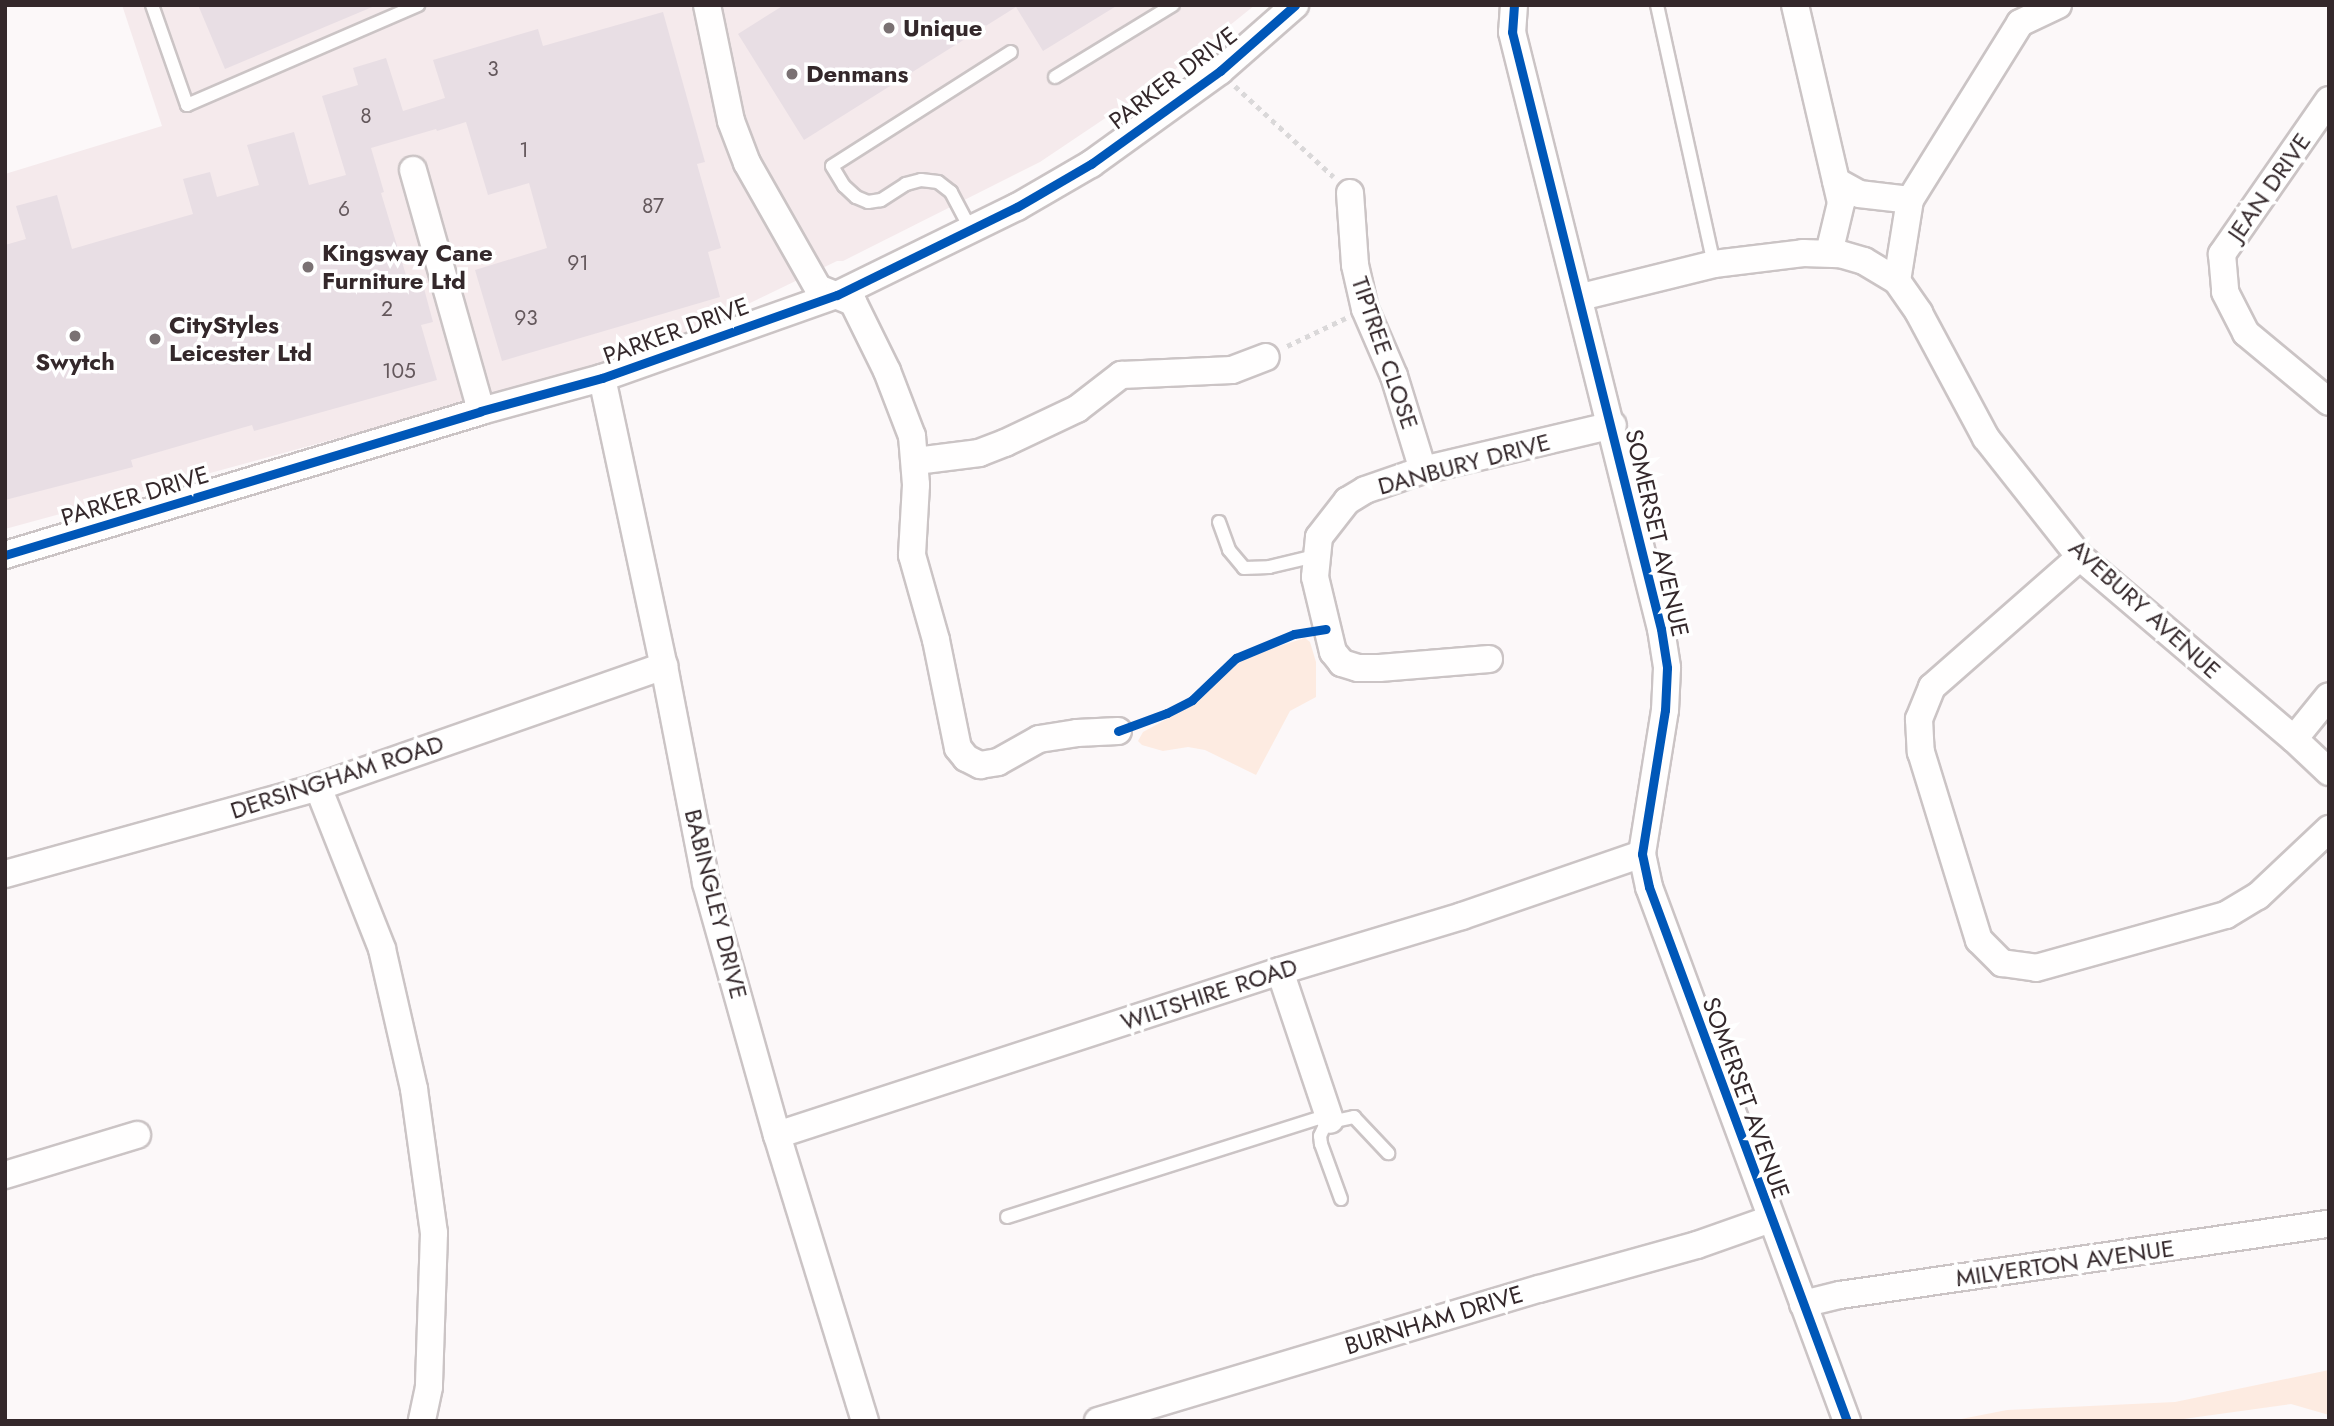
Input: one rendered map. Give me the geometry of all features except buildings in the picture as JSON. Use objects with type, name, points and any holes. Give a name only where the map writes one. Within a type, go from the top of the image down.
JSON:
[{"type":"street","points":[[707,5],[731,121],[747,163],[818,288],[853,302],[881,360],[912,436],[916,461],[912,555],[943,667],[958,748],[965,758],[980,765],[998,762],[1039,739],[1077,733],[1118,731]]},
{"type":"street","name":"PARKER DRIVE","points":[[5,555],[481,411],[602,378],[837,295],[1017,208],[1091,163],[1220,71],[1295,5]]},
{"type":"street","name":"SOMERSET AVENUE","points":[[1493,5],[1512,32]]},
{"type":"street","name":"SOMERSET AVENUE","points":[[1514,5],[1512,32],[1613,425],[1661,629],[1667,668],[1665,710],[1642,854],[1660,922],[1847,1421]]},
{"type":"street","points":[[1795,5],[1841,203],[1829,253]]},
{"type":"street","points":[[1897,281],[1910,200],[2020,23],[2058,5]]},
{"type":"street","name":"JEAN DRIVE","points":[[2329,100],[2222,254],[2225,292],[2246,333],[2329,402]]},
{"type":"street","points":[[413,170],[481,411]]},
{"type":"street","points":[[1836,181],[1859,194],[1910,200]]},
{"type":"street","name":"TIPTREE CLOSE","points":[[1350,193],[1355,265],[1366,309],[1394,376],[1423,470]]},
{"type":"street","name":"AVEBURY AVENUE","points":[[1581,297],[1714,264],[1804,253],[1829,253],[1864,261],[1897,281],[1919,313],[1986,438],[2080,557],[2294,739],[2329,772]]},
{"type":"street","points":[[916,461],[979,453],[1005,443],[1077,409],[1121,375],[1232,370],[1266,357]]},
{"type":"street","name":"BABINGLEY DRIVE","points":[[602,378],[664,666],[706,884],[777,1135],[865,1421]]},
{"type":"street","name":"DANBURY DRIVE","points":[[1489,659],[1379,668],[1358,668],[1342,663],[1333,652],[1315,577],[1319,537],[1347,501],[1365,490],[1423,470],[1613,425]]},
{"type":"street","points":[[2080,557],[1932,687],[1919,719],[1921,752],[1979,940],[2002,963],[2036,968],[2225,915],[2258,895],[2329,829]]},
{"type":"street","name":"DERSINGHAM ROAD","points":[[5,874],[318,787],[664,666]]},
{"type":"street","points":[[2294,739],[2329,696]]},
{"type":"street","points":[[318,787],[382,949],[414,1088],[434,1233],[429,1387],[422,1421]]},
{"type":"street","name":"WILTSHIRE ROAD","points":[[777,1135],[1280,971],[1462,916],[1642,854]]},
{"type":"street","points":[[1280,971],[1330,1118]]},
{"type":"street","points":[[5,1175],[137,1135]]},
{"type":"street","name":"BURNHAM DRIVE","points":[[1098,1421],[1143,1415],[1539,1289],[1697,1245],[1771,1219]]},
{"type":"street","name":"MILVERTON AVENUE","points":[[1803,1304],[1853,1293],[2329,1224]]},
{"type":"lane","points":[[152,5],[187,105],[418,5]]},
{"type":"lane","points":[[1055,77],[1173,5]]},
{"type":"lane","points":[[1657,5],[1714,264]]},
{"type":"lane","points":[[971,230],[951,192],[938,182],[921,180],[906,184],[881,200],[868,202],[856,197],[844,186],[832,166],[1010,52]]},
{"type":"lane","points":[[1219,522],[1229,550],[1244,568],[1261,569],[1315,556]]},
{"type":"lane","points":[[1007,1217],[1330,1118],[1354,1117],[1388,1153]]},
{"type":"lane","points":[[1330,1118],[1320,1136],[1341,1199]]},
{"type":"path","points":[[1220,71],[1269,121],[1330,171],[1342,189],[1350,193]]},
{"type":"path","points":[[1266,357],[1366,309]]},
{"type":"shaded area","points":[[122,5],[1255,5],[1162,80],[1040,162],[843,261],[837,261],[711,322],[588,370],[5,529],[5,174],[162,126]]},
{"type":"shaded area","points":[[1305,638],[1310,642],[1316,662],[1316,697],[1290,711],[1256,775],[1205,750],[1188,747],[1163,751],[1142,745],[1138,741],[1143,732],[1198,702],[1231,668],[1248,656]]},
{"type":"shaded area","points":[[2329,1370],[2329,1415],[2291,1404],[2169,1421],[1951,1421],[2007,1410],[2175,1402]]},
{"type":"cycle path","points":[[5,555],[481,411],[602,378],[837,295],[1017,207],[1091,164],[1220,71],[1295,5]]},
{"type":"cycle path","points":[[1514,5],[1512,32],[1661,629],[1667,668],[1665,710],[1642,854],[1649,887],[1847,1421]]},
{"type":"cycle path","points":[[1118,731],[1167,713],[1192,700],[1236,658],[1294,634],[1326,629]]},
{"type":"place","name":"Unique","points":[[889,28]]},
{"type":"place","name":"Denmans","points":[[792,74]]},
{"type":"place","name":"Kingsway Cane Furniture Ltd","points":[[308,267]]},
{"type":"place","name":"Swytch","points":[[75,336]]},
{"type":"place","name":"CityStyles Leicester Ltd","points":[[155,339]]}]
